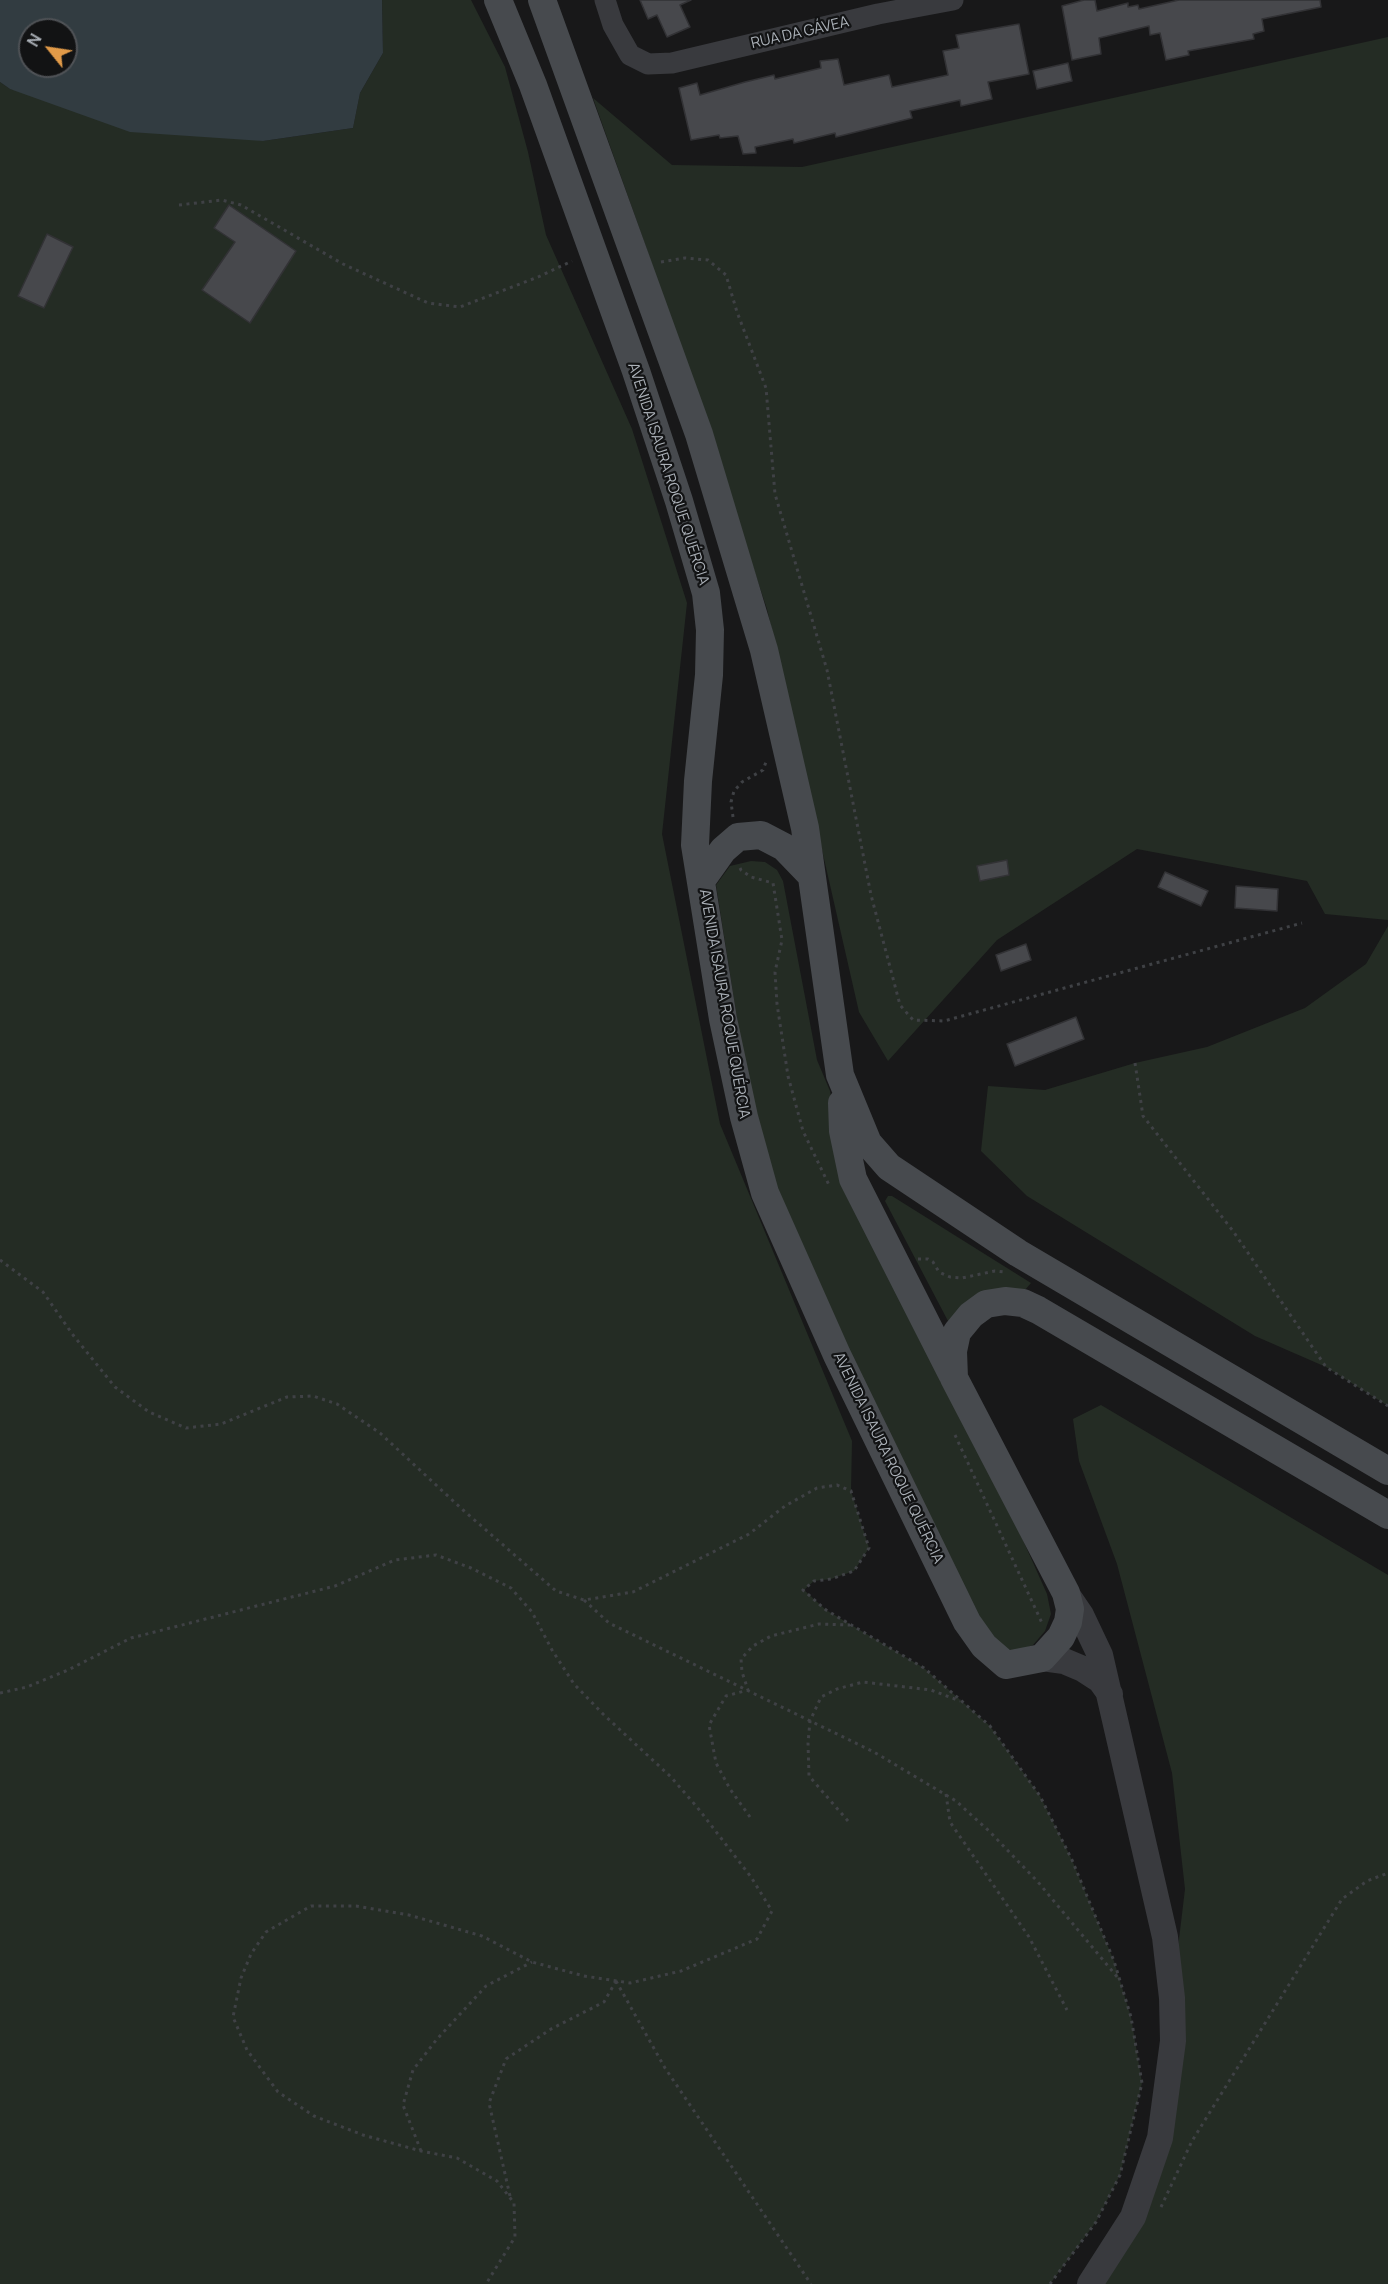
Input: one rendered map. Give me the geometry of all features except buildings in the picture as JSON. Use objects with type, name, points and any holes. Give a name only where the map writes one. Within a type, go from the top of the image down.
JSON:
[{"type":"main road","name":"AVENIDA ISAURA ROQUE QUÉRCIA","points":[[498,0],[533,85],[593,251],[679,501],[706,593],[710,630],[709,675],[698,781],[695,845],[723,1019],[744,1117],[765,1193],[837,1355],[967,1622],[984,1646],[1006,1665],[1042,1658]]},
{"type":"main road","points":[[545,4],[699,434],[764,650],[805,828],[840,1075],[843,1131],[853,1179],[1066,1593],[1070,1609],[1068,1622],[1061,1637],[1042,1658]]},
{"type":"main road","points":[[701,881],[723,850],[738,837],[761,835],[784,847],[810,874]]},
{"type":"main road","points":[[840,1075],[868,1143],[889,1167],[1018,1253],[1388,1471]]},
{"type":"main road","points":[[954,1378],[952,1351],[957,1332],[971,1315],[986,1304],[1005,1300],[1023,1303],[1388,1515]]},
{"type":"street","name":"RUA DA GÁVEA","points":[[605,0],[613,25],[630,55],[648,64],[672,63],[878,14],[953,0]]},
{"type":"street","points":[[1066,1593],[1081,1615],[1100,1655],[1165,1937],[1172,1998],[1173,2041],[1160,2138],[1133,2217],[1090,2284]]},
{"type":"street","points":[[1042,1658],[1064,1661],[1083,1669],[1100,1680],[1110,1694]]},
{"type":"path","points":[[179,205],[222,200],[241,205],[342,264],[428,303],[460,307],[538,277],[593,251]]},
{"type":"path","points":[[639,266],[685,258],[708,260],[726,274],[737,312],[766,388],[775,494],[827,670],[871,895],[900,1005],[913,1020],[944,1021],[1302,923]]},
{"type":"path","points":[[1135,1063],[1143,1116],[1233,1232],[1326,1367],[1388,1406]]},
{"type":"path","points":[[0,1260],[43,1292],[73,1335],[116,1387],[149,1412],[186,1428],[221,1424],[287,1397],[313,1396],[337,1404],[380,1433],[463,1510],[556,1591],[584,1600],[609,1623],[874,1752],[946,1794],[989,1831],[1038,1882],[1119,1979]]},
{"type":"path","points":[[584,1600],[633,1592],[749,1534],[785,1506],[817,1488],[837,1485],[851,1491],[869,1548],[854,1571],[831,1579],[814,1581],[803,1590],[826,1610],[924,1668],[990,1726],[1040,1796],[1072,1860],[1119,1979],[1131,2017],[1142,2083],[1120,2175],[1096,2222],[1050,2284]]},
{"type":"path","points":[[0,1693],[48,1679],[131,1638],[335,1586],[395,1560],[436,1556],[471,1568],[511,1588],[531,1612],[574,1684],[671,1777],[697,1806],[751,1877],[772,1911],[757,1939],[681,1971],[630,1983],[584,1976],[532,1962],[482,1936],[409,1915],[356,1906],[311,1906],[266,1932],[251,1954],[241,1978],[233,2017],[247,2050],[278,2092],[314,2116],[363,2135],[457,2158],[497,2181],[510,2197],[514,2203],[515,2237],[486,2284]]},
{"type":"path","points":[[748,1690],[742,1672],[741,1659],[753,1646],[771,1636],[819,1624],[852,1625]]},
{"type":"path","points":[[848,1821],[809,1776],[810,1720],[821,1697],[837,1689],[863,1682],[931,1690],[964,1703]]},
{"type":"path","points":[[748,1690],[726,1696],[709,1725],[716,1762],[730,1790],[750,1817]]},
{"type":"path","points":[[946,1794],[950,1822],[1029,1936],[1067,2010]]},
{"type":"path","points":[[1158,2213],[1192,2141],[1342,1899],[1367,1881],[1388,1873]]},
{"type":"path","points":[[421,2151],[403,2105],[413,2070],[437,2039],[486,1986],[532,1962]]},
{"type":"path","points":[[510,2197],[489,2103],[506,2059],[551,2029],[604,2002],[616,1981]]},
{"type":"path","points":[[616,1981],[665,2068],[811,2284]]},
{"type":"shaded area","points":[[0,0],[382,0],[383,53],[360,93],[353,128],[263,141],[130,132],[10,89],[0,82]]},
{"type":"shaded area","points":[[382,0],[471,0],[505,67],[528,152],[546,235],[632,429],[687,603],[662,834],[720,1124],[852,1441],[851,1491],[869,1548],[854,1571],[831,1579],[814,1581],[804,1590],[826,1610],[924,1668],[990,1726],[1040,1796],[1072,1860],[1114,1961],[1131,2017],[1142,2083],[1120,2175],[1096,2222],[1050,2284],[0,2284],[0,82],[10,89],[263,141],[353,128],[360,93],[383,53]]},
{"type":"shaded area","points":[[1388,37],[1388,920],[1325,914],[1307,881],[1137,849],[997,940],[888,1061],[859,1012],[767,609],[646,247],[593,98],[672,165],[802,167]]},
{"type":"shaded area","points":[[751,861],[765,862],[777,870],[783,881],[817,1060],[830,1091],[835,1118],[1047,1594],[1051,1614],[1045,1631],[1033,1645],[1019,1651],[1003,1649],[988,1641],[872,1407],[757,1145],[716,885],[730,866]]},
{"type":"shaded area","points":[[1388,926],[1388,1406],[1326,1367],[1255,1336],[1027,1196],[981,1151],[988,1086],[1045,1090],[1135,1063],[1207,1047],[1305,1008],[1366,964]]},
{"type":"shaded area","points":[[888,1196],[892,1196],[1031,1283],[1018,1298],[948,1321],[885,1201]]},
{"type":"shaded area","points":[[1101,1405],[1388,1575],[1388,2284],[1090,2284],[1160,2138],[1172,1998],[1185,1889],[1172,1773],[1117,1564],[1079,1461],[1073,1419]]}]
